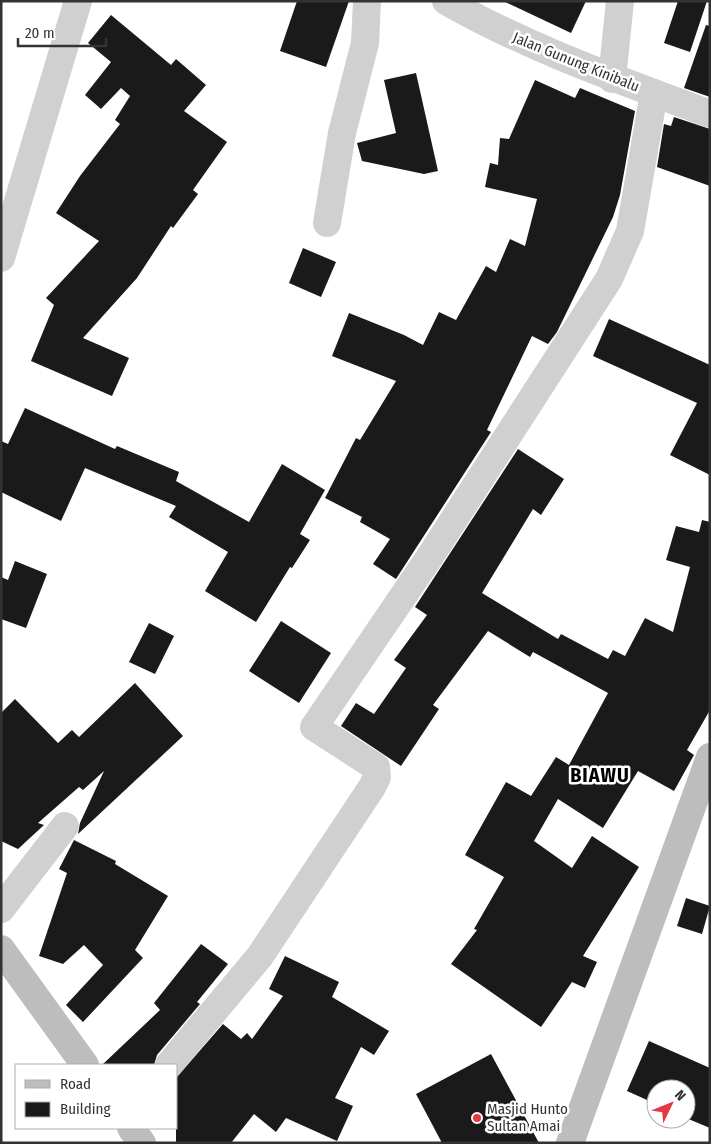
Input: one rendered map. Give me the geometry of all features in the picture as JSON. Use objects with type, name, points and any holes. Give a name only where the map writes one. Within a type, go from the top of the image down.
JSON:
[{"type":"street","points":[[1,258],[78,1]]},
{"type":"street","points":[[327,223],[342,133],[365,42],[367,1]]},
{"type":"street","name":"Jalan Gunung Kinibalu","points":[[446,1],[517,39],[612,79],[710,114]]},
{"type":"street","points":[[612,79],[620,1]]},
{"type":"street","points":[[170,1064],[260,956],[377,777],[376,768],[314,727],[431,555],[609,279],[630,231],[654,93]]},
{"type":"street","points":[[570,1143],[710,757]]},
{"type":"street","points":[[1,909],[64,826]]},
{"type":"street","points":[[1,949],[85,1064]]},
{"type":"street","points":[[132,1129],[142,1143]]},
{"type":"building","points":[[297,1],[349,1],[326,67],[280,51]]},
{"type":"building","points":[[503,1],[586,1],[571,33]]},
{"type":"building","points":[[678,1],[707,1],[690,52],[664,43]]},
{"type":"building","points":[[111,15],[171,65],[176,59],[206,85],[184,111],[227,142],[193,190],[198,194],[173,228],[171,226],[137,278],[83,338],[129,358],[112,396],[31,361],[54,305],[46,298],[99,241],[56,213],[80,176],[120,124],[115,120],[130,96],[121,88],[101,109],[85,95],[111,62],[88,43]]},
{"type":"building","points":[[706,25],[710,26],[710,97],[684,88]]},
{"type":"building","points":[[416,73],[438,171],[424,174],[362,161],[357,143],[396,133],[384,80]]},
{"type":"building","points":[[535,80],[575,98],[580,88],[635,111],[620,195],[613,217],[557,332],[548,344],[532,336],[487,430],[491,432],[396,579],[373,564],[390,539],[360,522],[362,517],[325,498],[356,438],[360,440],[396,381],[332,356],[349,313],[404,335],[423,345],[439,312],[456,320],[486,266],[496,272],[510,239],[525,246],[537,199],[485,187],[490,163],[498,165],[500,138],[509,139]]},
{"type":"building","points":[[674,117],[710,129],[710,186],[657,167],[664,124],[671,126]]},
{"type":"building","points":[[303,248],[336,262],[321,297],[289,283]]},
{"type":"building","points":[[609,319],[710,365],[710,475],[670,455],[697,403],[593,356]]},
{"type":"building","points":[[25,408],[115,449],[117,446],[179,472],[176,481],[249,522],[282,464],[325,490],[300,534],[310,540],[292,568],[290,567],[256,622],[205,591],[228,552],[169,517],[176,506],[85,468],[61,521],[1,492],[1,441],[8,444]]},
{"type":"building","points":[[518,449],[564,479],[541,515],[533,509],[482,593],[558,639],[561,634],[608,659],[613,650],[625,656],[645,618],[673,632],[690,567],[666,560],[676,526],[699,532],[702,520],[710,522],[710,710],[687,750],[694,755],[674,791],[638,771],[603,828],[558,799],[534,841],[572,868],[592,836],[639,867],[583,956],[597,962],[585,988],[572,982],[541,1027],[451,964],[477,930],[474,929],[504,877],[465,855],[506,782],[531,796],[556,757],[569,765],[608,693],[533,652],[530,657],[488,631],[433,705],[439,709],[401,766],[341,726],[356,703],[374,714],[406,668],[394,660],[427,615],[415,607]]},
{"type":"building","points":[[15,561],[47,574],[26,628],[1,619],[1,577],[8,580]]},
{"type":"building","points":[[281,621],[331,653],[299,703],[249,671]]},
{"type":"building","points":[[149,623],[174,636],[155,674],[129,662]]},
{"type":"building","points":[[135,683],[183,736],[78,834],[80,823],[104,771],[83,790],[79,787],[38,823],[44,825],[18,849],[1,841],[1,713],[15,699],[58,743],[72,730],[79,737]]},
{"type":"building","points":[[74,840],[116,861],[115,864],[168,896],[135,950],[143,958],[83,1022],[66,1005],[103,965],[84,945],[63,964],[39,956],[67,873],[59,869]]},
{"type":"building","points":[[686,898],[710,906],[702,934],[677,926]]},
{"type":"building","points":[[201,944],[228,964],[197,1002],[200,1004],[157,1055],[154,1064],[103,1064],[160,1010],[154,1003]]},
{"type":"building","points":[[285,956],[339,982],[332,997],[389,1031],[374,1055],[361,1047],[335,1098],[353,1106],[337,1141],[286,1118],[276,1132],[254,1114],[231,1143],[176,1143],[176,1129],[178,1129],[178,1076],[223,1024],[241,1039],[247,1033],[252,1039],[283,996],[269,989]]},
{"type":"building","points":[[649,1041],[710,1068],[710,1128],[696,1122],[696,1079],[646,1079],[646,1100],[627,1091]]},
{"type":"building","name":"Masjid Hunto Sultan Amai","points":[[491,1054],[539,1143],[442,1143],[416,1094]]},
{"type":"place","name":"Masjid Hunto Sultan Amai","points":[[477,1118]]},
{"type":"district","name":"BIAWU","points":[[600,775]]}]
